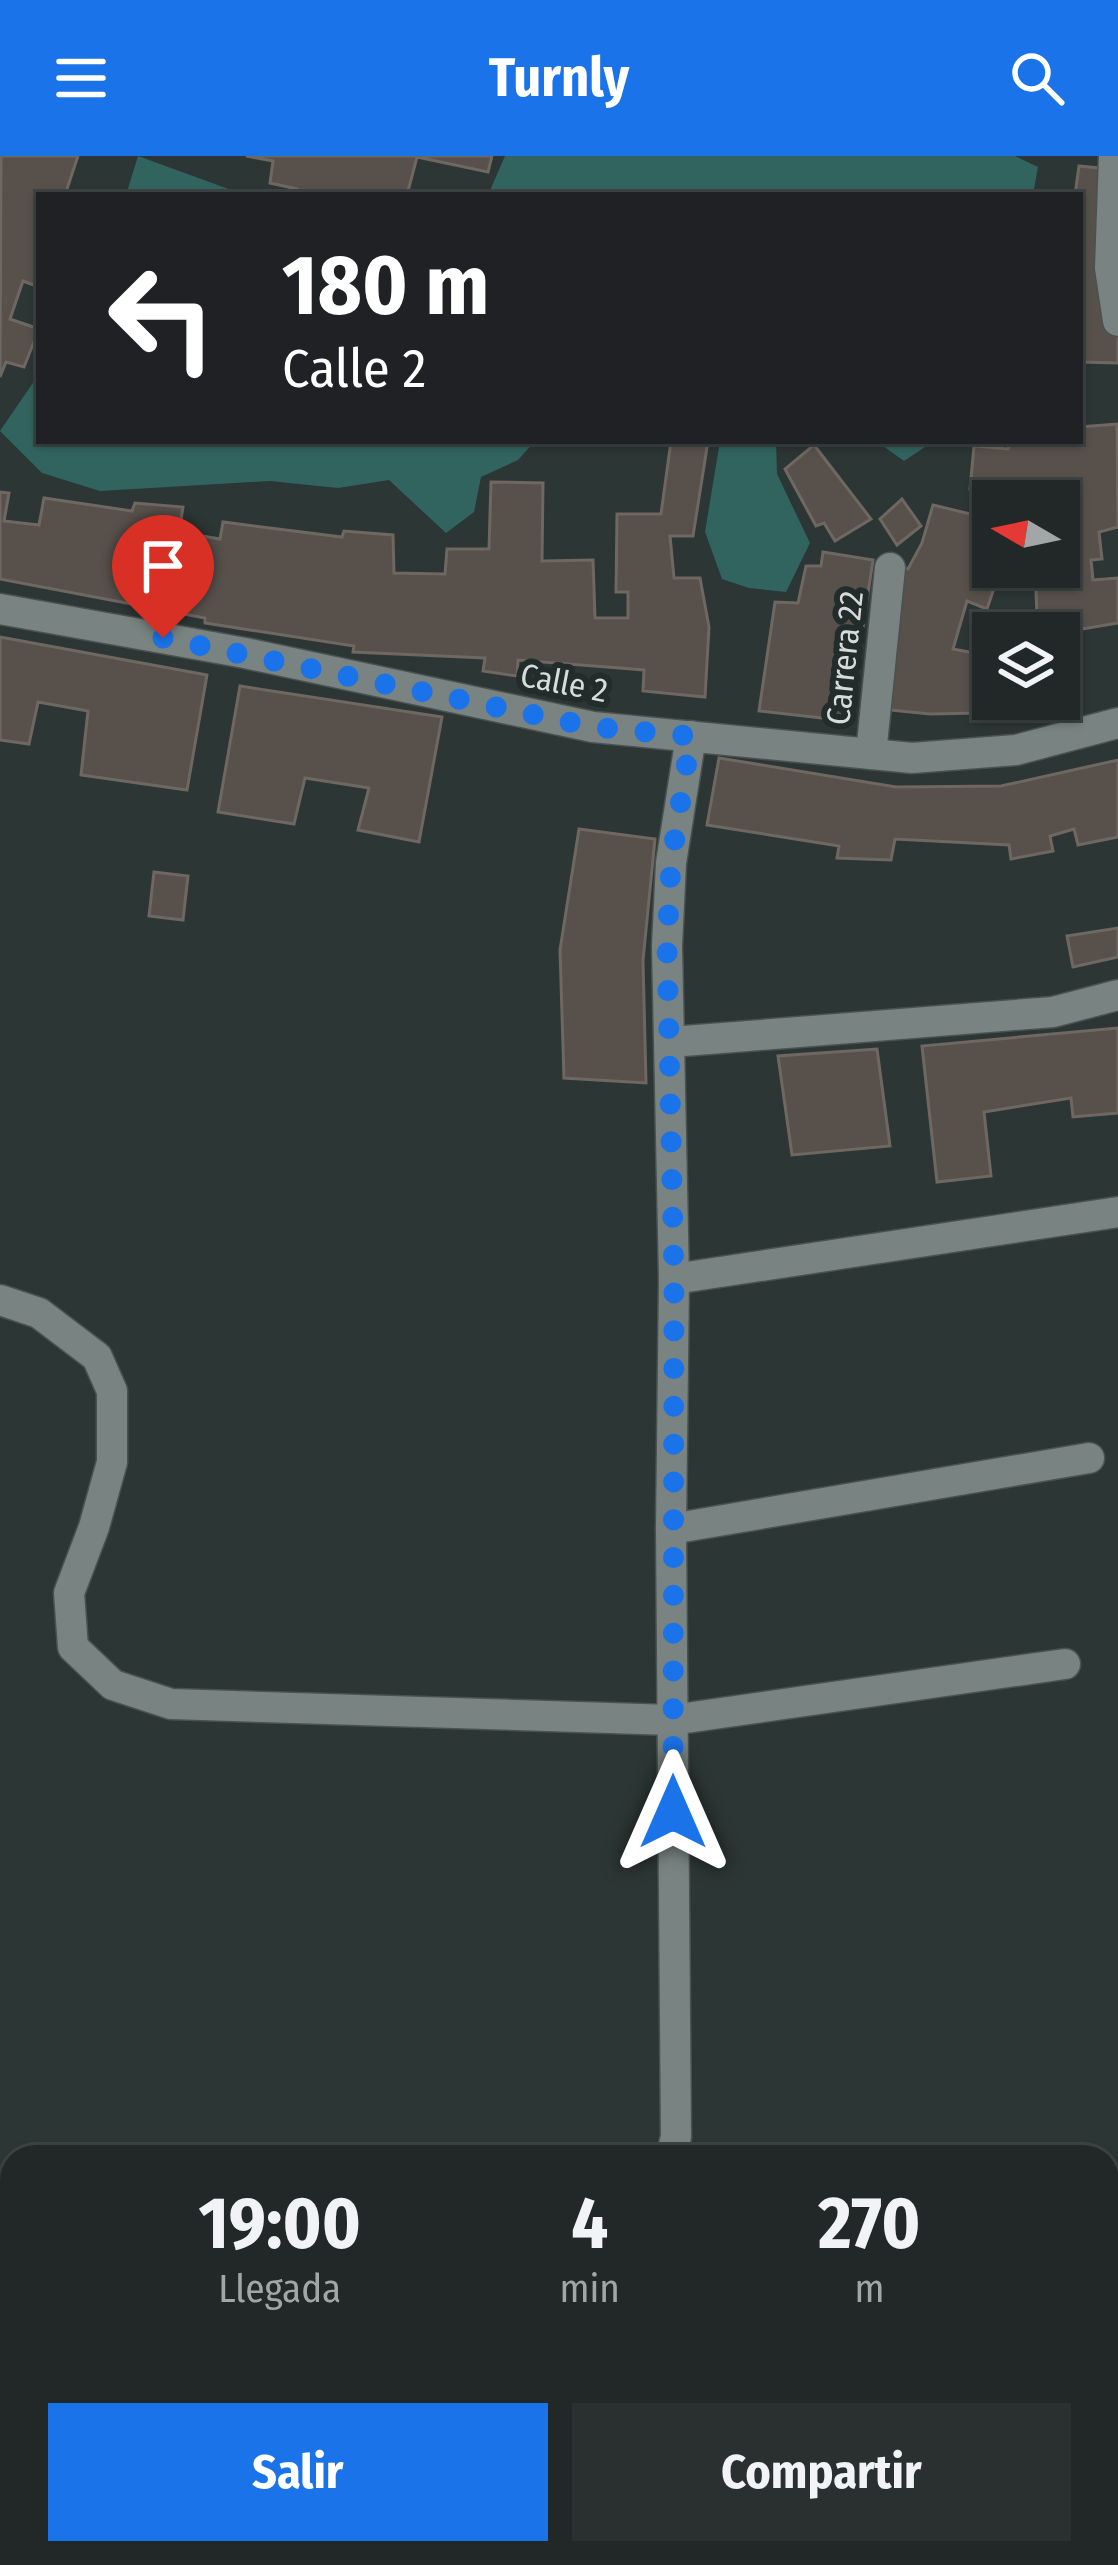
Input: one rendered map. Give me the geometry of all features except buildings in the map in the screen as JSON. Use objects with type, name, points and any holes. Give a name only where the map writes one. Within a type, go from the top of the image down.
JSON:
[{"type":"street","points":[[1114,156],[1110,268],[1118,321]]},
{"type":"street","name":"Carrera 22","points":[[871,754],[890,568]]},
{"type":"street","name":"Calle 2","points":[[0,609],[245,653],[593,727],[912,758],[1016,750],[1118,723]]},
{"type":"street","points":[[674,2145],[670,1529],[674,1279],[667,946],[671,863],[691,736]]},
{"type":"street","points":[[671,1042],[1053,1012],[1118,995]]},
{"type":"street","points":[[674,1279],[1118,1212]]},
{"type":"street","points":[[0,1300],[39,1313],[97,1357],[112,1391],[112,1462],[70,1593],[73,1647],[113,1685],[171,1704],[672,1720],[1065,1664]]},
{"type":"street","points":[[670,1529],[1089,1458]]},
{"type":"shaded area","points":[[138,156],[237,192],[127,192]]},
{"type":"shaded area","points":[[505,156],[1015,156],[1038,167],[1034,192],[489,192]]},
{"type":"shaded area","points":[[36,378],[36,444],[532,444],[518,460],[481,477],[474,512],[446,533],[389,480],[338,488],[270,481],[100,491],[42,473],[0,431]]},
{"type":"shaded area","points":[[720,444],[776,444],[777,474],[810,543],[786,592],[722,579],[705,532]]},
{"type":"shaded area","points":[[880,444],[930,444],[904,461]]},
{"type":"route","points":[[163,638],[593,727],[691,736],[671,863],[667,946],[674,1279],[673,1812]]}]
